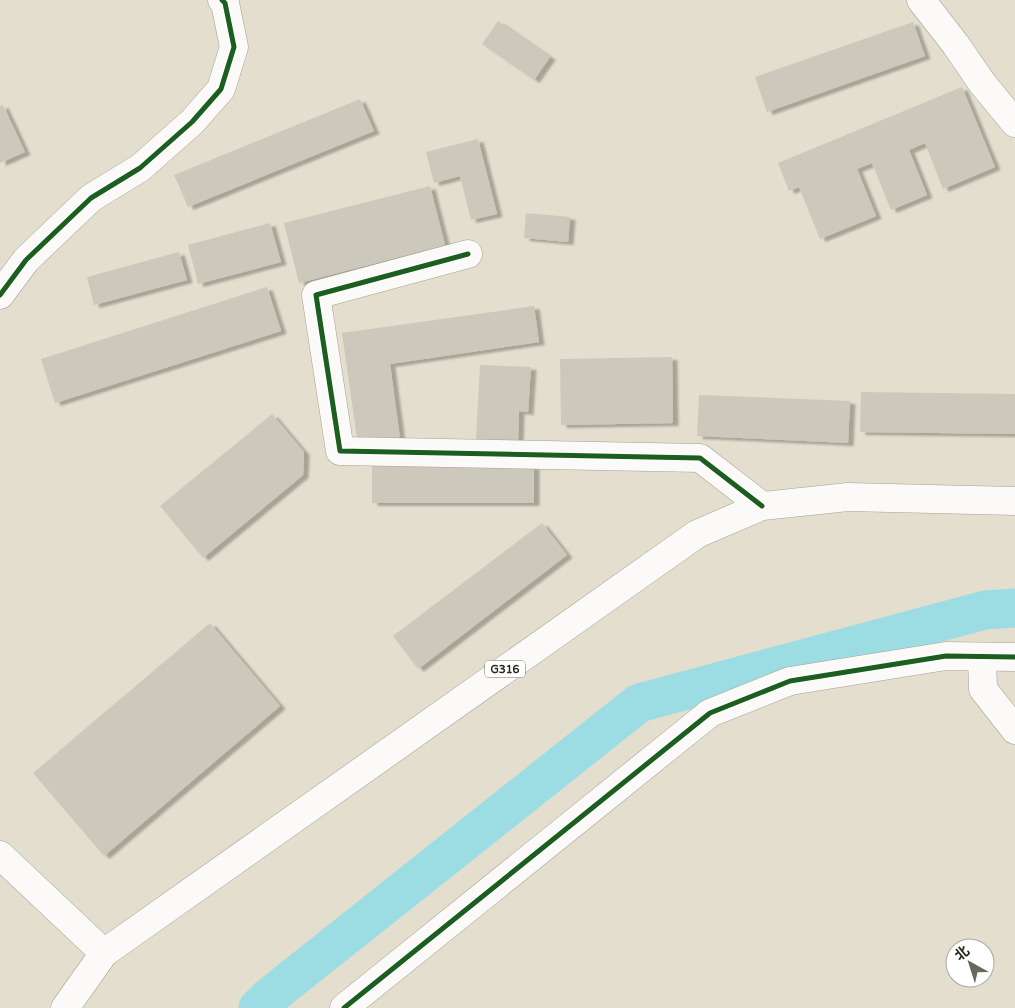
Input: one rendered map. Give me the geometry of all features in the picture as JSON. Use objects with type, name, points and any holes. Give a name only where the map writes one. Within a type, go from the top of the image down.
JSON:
[{"type":"main road","points":[[0,295],[26,260],[84,204],[140,168],[192,122],[220,90],[234,47],[225,3],[222,0]]},
{"type":"main road","points":[[922,0],[982,83],[1015,123]]},
{"type":"main road","points":[[468,254],[316,295],[340,451],[700,458],[762,506]]},
{"type":"main road","name":"G316","points":[[65,1008],[104,953],[697,534],[762,506],[848,497],[1015,501]]},
{"type":"main road","points":[[344,1008],[710,713],[790,681],[946,656],[1015,657]]},
{"type":"main road","points":[[982,657],[983,689],[1015,730]]},
{"type":"main road","points":[[0,854],[104,953]]},
{"type":"building","points":[[498,21],[550,57],[534,80],[482,44]]},
{"type":"building","points":[[913,22],[925,56],[767,112],[755,77]]},
{"type":"building","points":[[962,87],[995,167],[943,189],[925,143],[909,150],[927,195],[891,210],[872,163],[857,169],[876,216],[820,239],[799,187],[789,191],[778,163]]},
{"type":"building","points":[[360,99],[374,131],[188,207],[174,175]]},
{"type":"building","points":[[3,105],[25,152],[0,163],[0,106]]},
{"type":"building","points":[[478,139],[497,214],[471,220],[460,176],[434,183],[426,152]]},
{"type":"building","points":[[430,186],[445,245],[299,283],[284,223]]},
{"type":"building","points":[[526,213],[570,217],[568,242],[524,238]]},
{"type":"building","points":[[270,223],[281,262],[198,284],[188,245]]},
{"type":"building","points":[[179,252],[187,280],[94,305],[87,277]]},
{"type":"building","points":[[267,287],[281,331],[55,403],[41,359]]},
{"type":"building","points":[[534,306],[539,342],[390,364],[400,439],[358,445],[342,333]]},
{"type":"building","points":[[672,357],[673,423],[561,425],[560,359]]},
{"type":"building","points":[[480,365],[531,367],[528,412],[519,411],[518,441],[476,439]]},
{"type":"building","points":[[861,392],[1015,394],[1015,434],[860,432]]},
{"type":"building","points":[[699,395],[850,401],[848,443],[697,436]]},
{"type":"building","points":[[272,414],[304,452],[303,475],[203,558],[160,506]]},
{"type":"building","points":[[372,466],[534,466],[534,503],[372,503]]},
{"type":"building","points":[[542,523],[567,555],[418,669],[393,636]]},
{"type":"building","points":[[210,623],[280,706],[104,856],[33,773]]},
{"type":"waterway","points":[[258,1008],[269,997],[639,703],[985,610],[1015,608]]},
{"type":"cycle path","points":[[0,295],[26,260],[91,198],[140,168],[192,122],[221,89],[234,47],[225,3],[222,0]]},
{"type":"cycle path","points":[[468,254],[316,295],[340,451],[700,458],[762,506]]},
{"type":"cycle path","points":[[344,1008],[710,713],[790,681],[946,656],[1015,657]]}]
